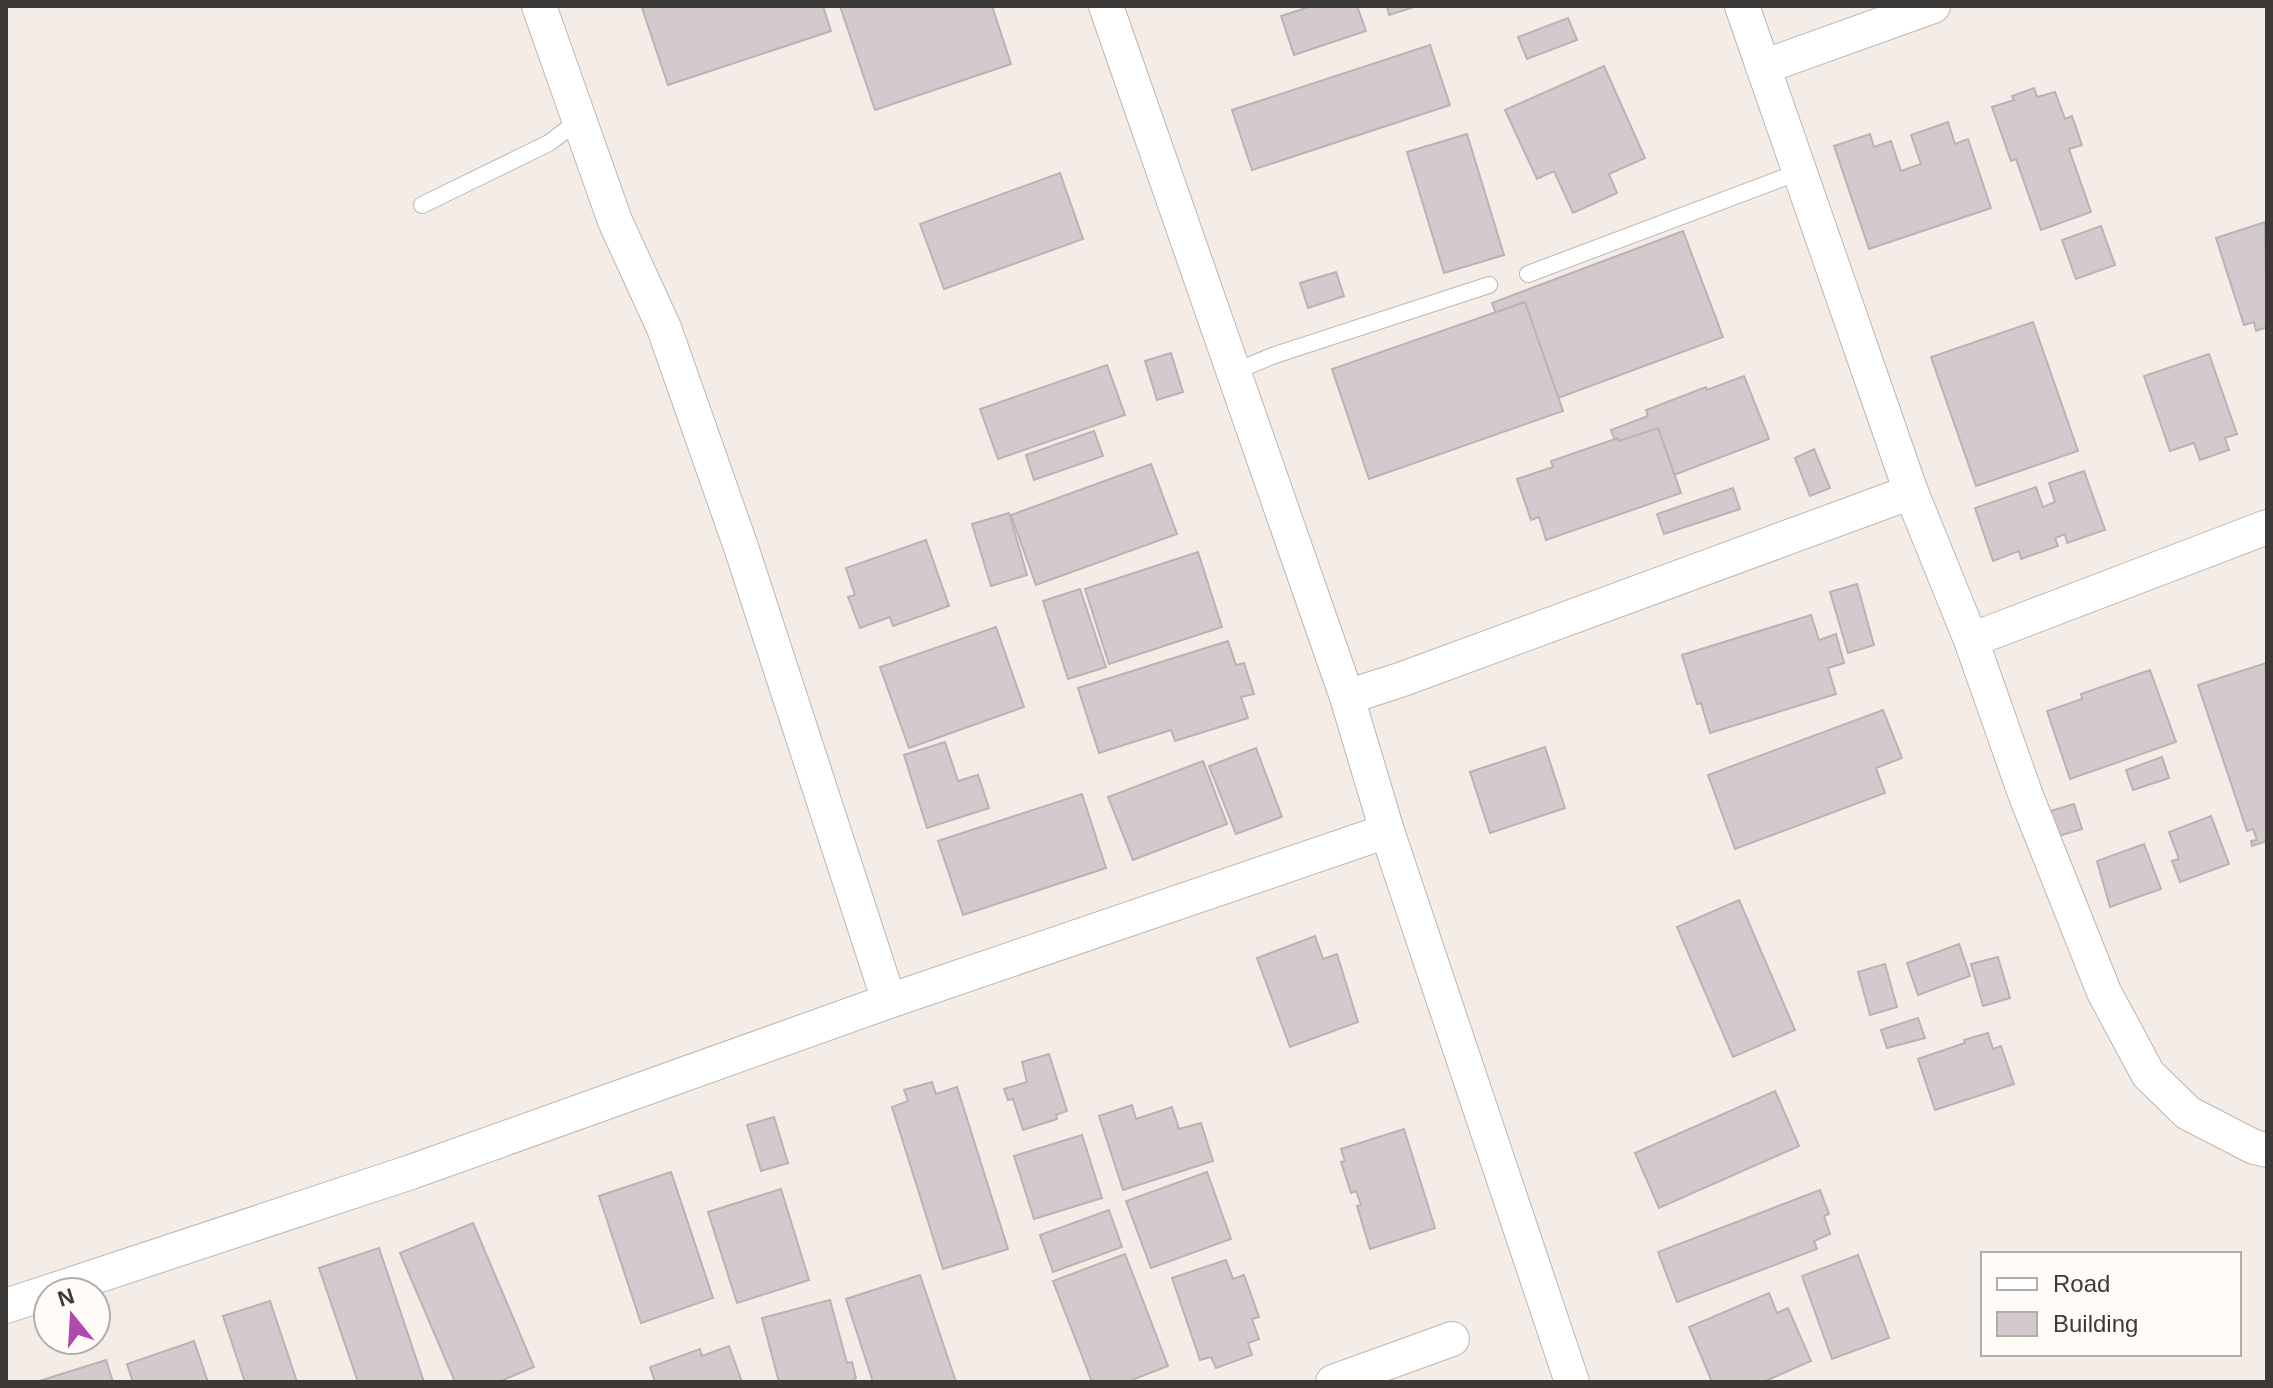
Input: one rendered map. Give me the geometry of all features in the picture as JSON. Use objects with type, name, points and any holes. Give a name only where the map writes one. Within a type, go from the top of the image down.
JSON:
[{"type":"street","points":[[539,6],[615,221],[664,328],[741,547],[889,1001]]},
{"type":"street","points":[[1106,6],[1347,697],[1387,831],[1572,1382]]},
{"type":"street","points":[[1742,6],[1911,492],[1971,640],[2026,796],[2104,992],[2148,1074],[2188,1113],[2254,1147],[2267,1150]]},
{"type":"street","points":[[1763,67],[1933,6]]},
{"type":"street","points":[[1347,697],[1911,492]]},
{"type":"street","points":[[1971,640],[2267,527]]},
{"type":"street","points":[[6,1306],[411,1172],[889,1001],[1387,831]]},
{"type":"street","points":[[1333,1382],[1452,1339]]},
{"type":"lane","points":[[422,205],[549,143],[578,121]]},
{"type":"lane","points":[[1528,274],[1799,172]]},
{"type":"lane","points":[[1234,372],[1272,356],[1489,285]]},
{"type":"building","points":[[823,6],[831,31],[668,85],[642,8]]},
{"type":"building","points":[[840,6],[992,6],[1011,64],[875,110]]},
{"type":"building","points":[[1312,6],[1357,6],[1366,31],[1294,55],[1281,16]]},
{"type":"building","points":[[1387,6],[1417,6],[1389,15]]},
{"type":"building","points":[[1568,18],[1577,40],[1527,59],[1518,37]]},
{"type":"building","points":[[1430,45],[1450,105],[1252,170],[1232,110]]},
{"type":"building","points":[[1604,66],[1645,158],[1609,174],[1617,193],[1573,213],[1554,171],[1537,179],[1505,110]]},
{"type":"building","points":[[2034,88],[2037,97],[2055,92],[2065,119],[2072,116],[2082,145],[2069,149],[2091,212],[2041,230],[2016,159],[2011,161],[1992,107],[2014,100],[2012,96]]},
{"type":"building","points":[[1948,122],[1955,144],[1968,139],[1991,208],[1869,249],[1834,146],[1870,134],[1874,147],[1891,141],[1901,171],[1921,164],[1911,135]]},
{"type":"building","points":[[1467,134],[1504,255],[1444,273],[1407,152]]},
{"type":"building","points":[[1060,173],[1083,239],[944,289],[920,224]]},
{"type":"building","points":[[2265,222],[2267,327],[2256,331],[2254,322],[2244,325],[2216,238]]},
{"type":"building","points":[[2101,226],[2115,265],[2076,279],[2062,240]]},
{"type":"building","points":[[1683,231],[1723,337],[1531,408],[1492,303]]},
{"type":"building","points":[[1336,272],[1344,296],[1308,308],[1300,283]]},
{"type":"building","points":[[1525,302],[1563,411],[1369,479],[1332,369]]},
{"type":"building","points":[[2033,322],[2078,451],[1976,486],[1931,357]]},
{"type":"building","points":[[1171,353],[1183,392],[1157,400],[1145,361]]},
{"type":"building","points":[[2209,354],[2237,434],[2225,438],[2229,450],[2200,460],[2194,443],[2170,451],[2144,376]]},
{"type":"building","points":[[1107,365],[1125,415],[998,459],[980,409]]},
{"type":"building","points":[[1744,376],[1769,439],[1637,489],[1629,470],[1626,471],[1611,430],[1648,416],[1646,410]]},
{"type":"building","points":[[1658,428],[1681,493],[1546,540],[1539,517],[1531,520],[1517,479],[1553,467],[1551,461]]},
{"type":"building","points":[[1094,431],[1103,456],[1034,480],[1026,455]]},
{"type":"building","points":[[1814,449],[1830,488],[1810,496],[1795,458]]},
{"type":"building","points":[[1151,464],[1177,534],[1036,585],[1011,515]]},
{"type":"building","points":[[2084,471],[2105,530],[2067,543],[2065,534],[2055,538],[2058,546],[2021,559],[2019,551],[1993,561],[1975,508],[2036,487],[2043,507],[2055,502],[2049,483]]},
{"type":"building","points":[[1733,488],[1740,509],[1664,534],[1657,514]]},
{"type":"building","points":[[1009,513],[1027,575],[991,586],[972,524]]},
{"type":"building","points":[[926,540],[949,606],[893,626],[890,617],[860,628],[848,597],[855,595],[846,568]]},
{"type":"building","points":[[1198,552],[1222,627],[1109,664],[1085,589]]},
{"type":"building","points":[[1857,584],[1874,645],[1848,653],[1830,592]]},
{"type":"building","points":[[1080,589],[1106,667],[1068,679],[1043,601]]},
{"type":"building","points":[[1811,615],[1819,640],[1836,634],[1844,663],[1828,668],[1836,694],[1710,733],[1701,703],[1697,704],[1682,655]]},
{"type":"building","points":[[996,627],[1024,707],[909,748],[880,667]]},
{"type":"building","points":[[1228,641],[1236,665],[1244,663],[1254,694],[1241,697],[1248,718],[1175,741],[1171,730],[1099,753],[1078,688]]},
{"type":"building","points":[[2266,663],[2267,841],[2252,846],[2251,841],[2257,840],[2253,829],[2247,831],[2198,685]]},
{"type":"building","points":[[2150,670],[2176,742],[2070,779],[2047,711],[2082,699],[2081,694]]},
{"type":"building","points":[[1883,710],[1902,758],[1876,768],[1885,793],[1735,849],[1708,775]]},
{"type":"building","points":[[945,742],[958,781],[978,775],[989,808],[927,828],[904,755]]},
{"type":"building","points":[[1545,747],[1565,808],[1490,833],[1470,772]]},
{"type":"building","points":[[1256,748],[1282,817],[1236,834],[1209,766]]},
{"type":"building","points":[[2162,757],[2169,778],[2133,790],[2126,770]]},
{"type":"building","points":[[1203,761],[1227,824],[1133,860],[1108,797]]},
{"type":"building","points":[[1082,794],[1106,868],[963,915],[938,841]]},
{"type":"building","points":[[2074,804],[2082,829],[2055,837],[2047,812]]},
{"type":"building","points":[[2211,816],[2229,864],[2180,882],[2172,861],[2179,859],[2169,832]]},
{"type":"building","points":[[2144,844],[2161,889],[2110,907],[2097,861]]},
{"type":"building","points":[[1739,900],[1795,1030],[1733,1057],[1677,927]]},
{"type":"building","points":[[1315,936],[1323,959],[1337,954],[1358,1022],[1290,1047],[1257,958]]},
{"type":"building","points":[[1959,944],[1970,976],[1918,995],[1907,963]]},
{"type":"building","points":[[1998,957],[2010,998],[1983,1006],[1971,964]]},
{"type":"building","points":[[1885,964],[1897,1007],[1870,1015],[1858,972]]},
{"type":"building","points":[[1918,1018],[1925,1038],[1887,1048],[1881,1030]]},
{"type":"building","points":[[1988,1033],[1993,1049],[2001,1046],[2014,1084],[1935,1110],[1918,1059]]},
{"type":"building","points":[[1049,1054],[1067,1111],[1056,1115],[1057,1119],[1023,1130],[1013,1099],[1008,1100],[1004,1089],[1027,1082],[1022,1062]]},
{"type":"building","points":[[932,1082],[936,1094],[957,1087],[1008,1249],[943,1269],[892,1107],[908,1101],[904,1090]]},
{"type":"building","points":[[1775,1091],[1799,1146],[1659,1208],[1635,1153]]},
{"type":"building","points":[[1132,1105],[1136,1119],[1172,1107],[1179,1129],[1201,1123],[1213,1161],[1123,1190],[1099,1116]]},
{"type":"building","points":[[774,1117],[788,1163],[761,1171],[747,1125]]},
{"type":"building","points":[[1404,1129],[1435,1228],[1370,1249],[1357,1206],[1361,1205],[1356,1191],[1351,1193],[1341,1162],[1345,1161],[1341,1149]]},
{"type":"building","points":[[1082,1135],[1102,1198],[1034,1219],[1014,1156]]},
{"type":"building","points":[[671,1172],[713,1298],[641,1323],[599,1196]]},
{"type":"building","points":[[1207,1172],[1231,1239],[1151,1268],[1126,1201]]},
{"type":"building","points":[[781,1189],[809,1280],[737,1303],[708,1212]]},
{"type":"building","points":[[1820,1190],[1829,1214],[1824,1216],[1830,1234],[1814,1241],[1817,1249],[1677,1302],[1658,1252]]},
{"type":"building","points":[[1109,1210],[1122,1247],[1053,1272],[1040,1235]]},
{"type":"building","points":[[473,1223],[534,1367],[498,1382],[455,1382],[400,1253]]},
{"type":"building","points":[[379,1248],[424,1382],[358,1382],[319,1268]]},
{"type":"building","points":[[1125,1254],[1168,1366],[1127,1382],[1092,1382],[1053,1281]]},
{"type":"building","points":[[1858,1255],[1889,1338],[1832,1359],[1802,1276]]},
{"type":"building","points":[[1226,1260],[1233,1279],[1244,1275],[1259,1317],[1252,1319],[1259,1339],[1248,1343],[1252,1355],[1216,1368],[1211,1357],[1200,1360],[1172,1278]]},
{"type":"building","points":[[920,1275],[956,1382],[873,1382],[846,1299]]},
{"type":"building","points":[[1769,1293],[1777,1313],[1788,1308],[1811,1361],[1763,1382],[1712,1382],[1689,1327]]},
{"type":"building","points":[[830,1300],[847,1363],[852,1362],[856,1378],[850,1382],[779,1382],[762,1318]]},
{"type":"building","points":[[270,1301],[297,1382],[245,1382],[223,1316]]},
{"type":"building","points":[[194,1341],[208,1382],[133,1382],[127,1364]]},
{"type":"building","points":[[729,1346],[742,1382],[655,1382],[650,1367],[700,1349],[702,1356]]},
{"type":"building","points":[[106,1360],[113,1382],[36,1382]]}]
